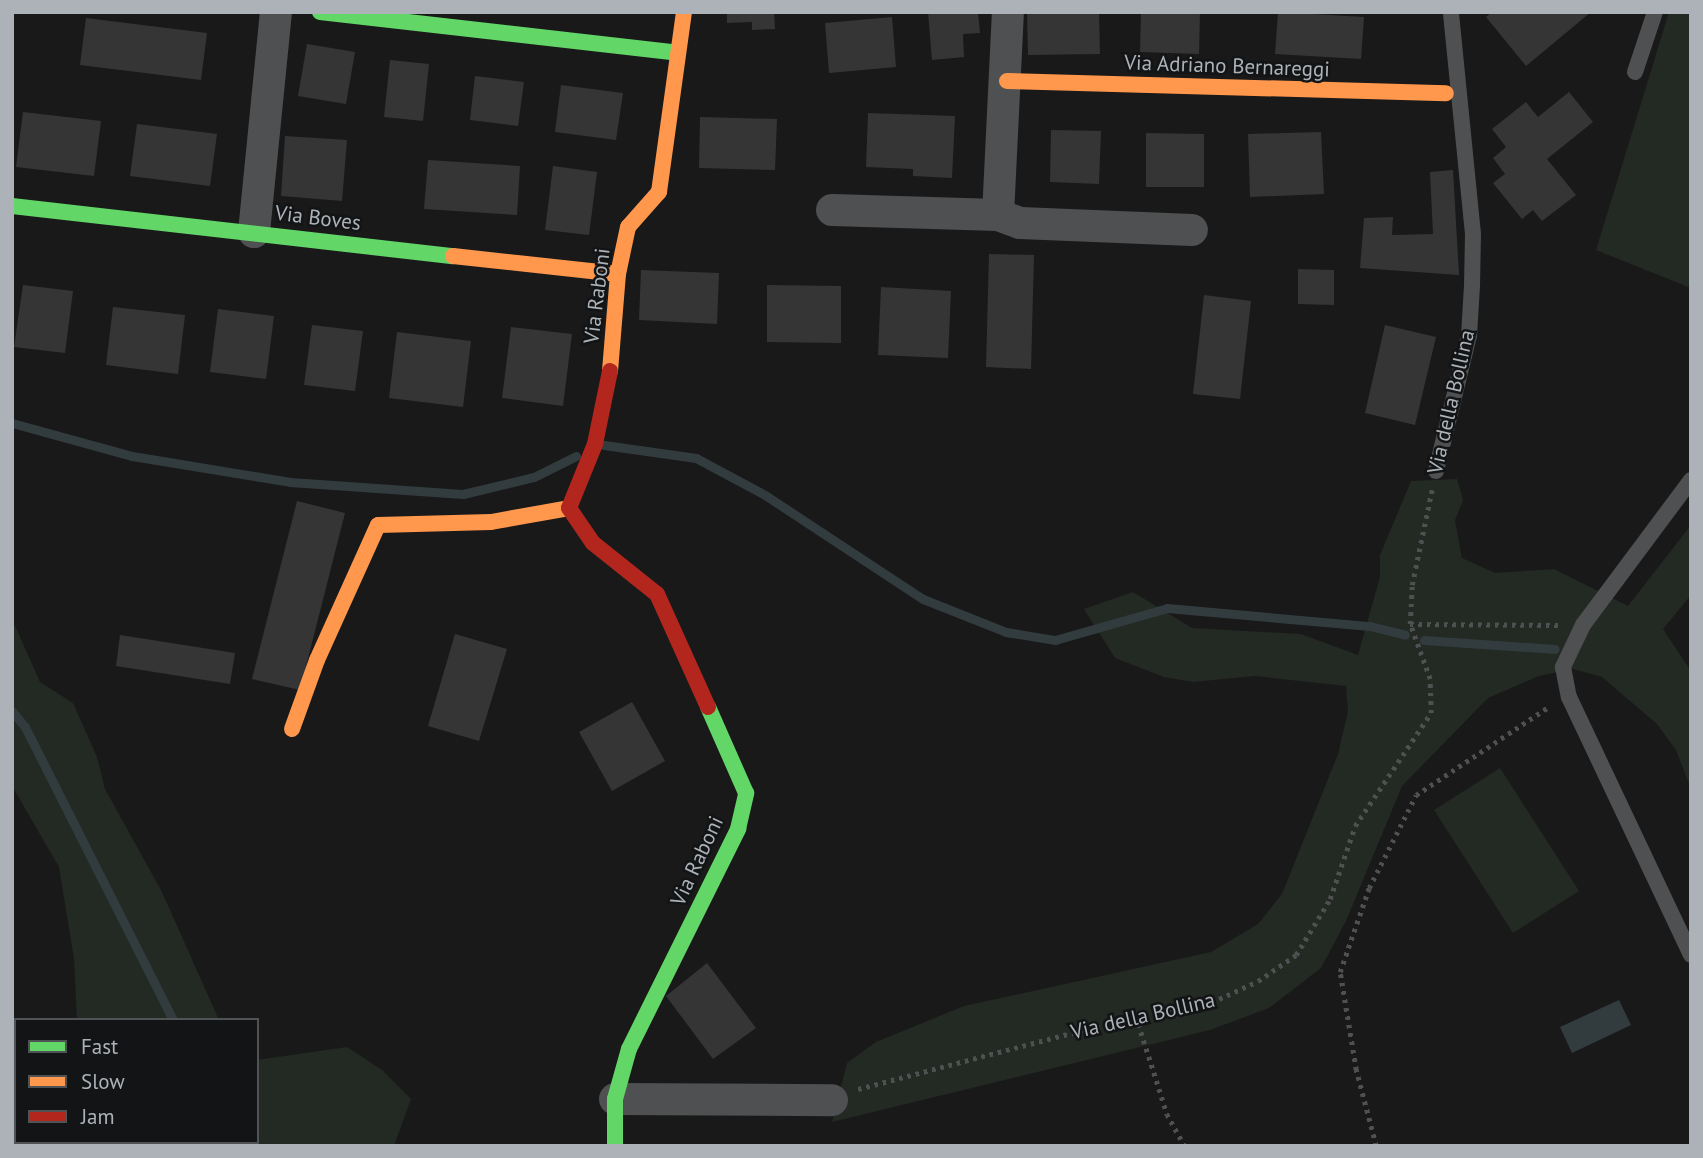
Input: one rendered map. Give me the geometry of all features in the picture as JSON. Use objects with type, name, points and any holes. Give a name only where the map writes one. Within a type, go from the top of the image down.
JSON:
[{"type":"street","points":[[254,232],[276,12]]},
{"type":"street","points":[[320,12],[678,53]]},
{"type":"street","name":"Via Raboni","points":[[615,1146],[615,1099],[629,1049],[738,829],[746,793],[657,594],[593,543],[569,508],[595,444],[610,374],[618,274],[628,227],[659,192],[684,12]]},
{"type":"street","points":[[998,215],[1007,81],[1008,12]]},
{"type":"street","name":"Via Adriano Bernareggi","points":[[1007,81],[1446,93]]},
{"type":"street","name":"Via Boves","points":[[12,206],[618,274]]},
{"type":"street","points":[[832,210],[998,215],[1020,223],[1192,230]]},
{"type":"street","points":[[292,729],[317,660],[378,525],[491,522],[569,508]]},
{"type":"street","points":[[615,1099],[832,1100]]},
{"type":"lane","name":"Via della Bollina","points":[[1436,471],[1469,336],[1472,286],[1473,234],[1451,12]]},
{"type":"lane","points":[[1635,72],[1655,12]]},
{"type":"lane","points":[[1691,480],[1583,625],[1563,667],[1569,697],[1691,954]]},
{"type":"path","name":"Via della Bollina","points":[[832,1100],[864,1087],[1136,1016],[1219,999],[1244,988],[1296,955],[1330,899],[1355,826],[1430,713],[1430,678],[1410,624],[1412,585],[1436,471]]},
{"type":"path","points":[[1410,624],[1583,625]]},
{"type":"path","points":[[1376,1146],[1356,1070],[1340,972],[1369,888],[1416,795],[1543,709],[1569,697]]},
{"type":"path","points":[[1136,1016],[1167,1114],[1185,1146]]},
{"type":"shaded area","points":[[1669,12],[1691,12],[1691,288],[1596,250]]},
{"type":"shaded area","points":[[1457,479],[1463,500],[1455,520],[1462,558],[1495,573],[1554,569],[1628,606],[1691,525],[1691,595],[1663,629],[1691,671],[1691,789],[1676,750],[1657,724],[1602,677],[1573,669],[1539,676],[1488,698],[1402,786],[1346,921],[1321,968],[1269,1008],[1210,1030],[832,1122],[847,1063],[876,1042],[964,1006],[1211,952],[1258,924],[1282,894],[1338,754],[1348,711],[1346,686],[1255,676],[1193,682],[1164,677],[1115,658],[1084,609],[1133,592],[1192,628],[1301,634],[1358,655],[1380,577],[1380,555],[1411,481]]},
{"type":"shaded area","points":[[12,619],[40,682],[73,703],[97,757],[105,789],[162,892],[218,1018],[77,1018],[74,959],[59,867],[12,786]]},
{"type":"shaded area","points":[[1500,768],[1579,891],[1513,933],[1434,810]]},
{"type":"shaded area","points":[[1619,1000],[1631,1025],[1572,1053],[1560,1027]]},
{"type":"shaded area","points":[[347,1047],[382,1070],[411,1099],[394,1146],[178,1146],[259,1144],[259,1060]]},
{"type":"building","points":[[727,12],[774,12],[775,29],[752,30],[752,22],[727,23]]},
{"type":"building","points":[[928,12],[978,12],[980,33],[963,34],[964,57],[932,60]]},
{"type":"building","points":[[1027,12],[1099,12],[1100,54],[1028,55]]},
{"type":"building","points":[[1141,12],[1200,12],[1199,54],[1140,52]]},
{"type":"building","points":[[1278,12],[1364,17],[1361,59],[1275,54]]},
{"type":"building","points":[[1492,12],[1591,12],[1526,66],[1486,17]]},
{"type":"building","points":[[892,17],[896,67],[829,73],[825,23]]},
{"type":"building","points":[[86,18],[207,33],[201,80],[80,65]]},
{"type":"building","points":[[307,44],[355,52],[346,104],[298,96]]},
{"type":"building","points":[[390,60],[429,64],[423,121],[384,117]]},
{"type":"building","points":[[475,76],[524,82],[518,126],[470,120]]},
{"type":"building","points":[[561,85],[623,93],[616,140],[555,132]]},
{"type":"building","points":[[1569,92],[1593,122],[1547,159],[1576,195],[1542,221],[1533,210],[1522,219],[1493,183],[1505,174],[1493,158],[1506,147],[1492,129],[1526,102],[1538,117]]},
{"type":"building","points":[[23,112],[101,121],[94,176],[16,167]]},
{"type":"building","points":[[868,113],[955,116],[952,178],[913,176],[913,169],[866,167]]},
{"type":"building","points":[[700,117],[777,119],[775,170],[699,168]]},
{"type":"building","points":[[137,124],[217,134],[210,186],[130,176]]},
{"type":"building","points":[[1051,130],[1101,131],[1099,184],[1050,182]]},
{"type":"building","points":[[1321,132],[1324,194],[1250,197],[1248,134]]},
{"type":"building","points":[[1146,133],[1204,134],[1204,187],[1146,187]]},
{"type":"building","points":[[285,136],[347,140],[342,201],[281,196]]},
{"type":"building","points":[[428,160],[520,166],[517,215],[424,209]]},
{"type":"building","points":[[553,166],[597,172],[589,235],[545,230]]},
{"type":"building","points":[[1453,170],[1459,275],[1360,268],[1364,218],[1393,217],[1392,235],[1433,234],[1430,172]]},
{"type":"building","points":[[989,254],[1034,255],[1031,369],[986,367]]},
{"type":"building","points":[[1298,269],[1334,270],[1334,305],[1298,304]]},
{"type":"building","points":[[641,270],[719,273],[717,324],[639,320]]},
{"type":"building","points":[[23,285],[73,291],[65,353],[14,347]]},
{"type":"building","points":[[767,285],[841,286],[841,343],[767,342]]},
{"type":"building","points":[[881,287],[951,291],[948,358],[878,355]]},
{"type":"building","points":[[1204,295],[1251,301],[1240,399],[1193,394]]},
{"type":"building","points":[[113,307],[185,315],[178,374],[106,365]]},
{"type":"building","points":[[218,309],[274,316],[266,379],[210,372]]},
{"type":"building","points":[[312,325],[363,331],[355,391],[304,385]]},
{"type":"building","points":[[1385,325],[1436,337],[1415,425],[1365,413]]},
{"type":"building","points":[[511,327],[572,334],[563,406],[502,398]]},
{"type":"building","points":[[397,332],[471,341],[463,407],[389,398]]},
{"type":"building","points":[[297,501],[345,513],[300,690],[252,679]]},
{"type":"building","points":[[455,634],[507,649],[479,741],[428,726]]},
{"type":"building","points":[[120,635],[235,653],[230,684],[116,666]]},
{"type":"building","points":[[632,702],[665,761],[612,791],[579,732]]},
{"type":"building","points":[[707,963],[756,1028],[713,1059],[666,996]]},
{"type":"waterway","points":[[12,423],[132,456],[290,482],[463,494],[534,477],[576,456]]},
{"type":"waterway","points":[[604,445],[696,458],[765,495],[923,599],[1006,632],[1055,640],[1167,608],[1370,626],[1405,635]]},
{"type":"waterway","points":[[1424,640],[1555,649]]},
{"type":"waterway","points":[[12,711],[25,727],[172,1018]]},
{"type":"traffic: fast","points":[[320,12],[678,53]]},
{"type":"traffic: fast","points":[[12,206],[453,256]]},
{"type":"traffic: fast","points":[[615,1146],[615,1099],[629,1049],[738,829],[746,793],[708,707]]},
{"type":"traffic: slow","points":[[610,371],[618,274],[628,227],[659,192],[684,12]]},
{"type":"traffic: slow","points":[[1007,81],[1446,93]]},
{"type":"traffic: slow","points":[[453,256],[618,274]]},
{"type":"traffic: slow","points":[[292,729],[317,660],[378,525],[491,522],[569,508]]},
{"type":"traffic: jam","points":[[610,371],[595,444],[569,508],[593,543],[657,594],[708,707]]}]
